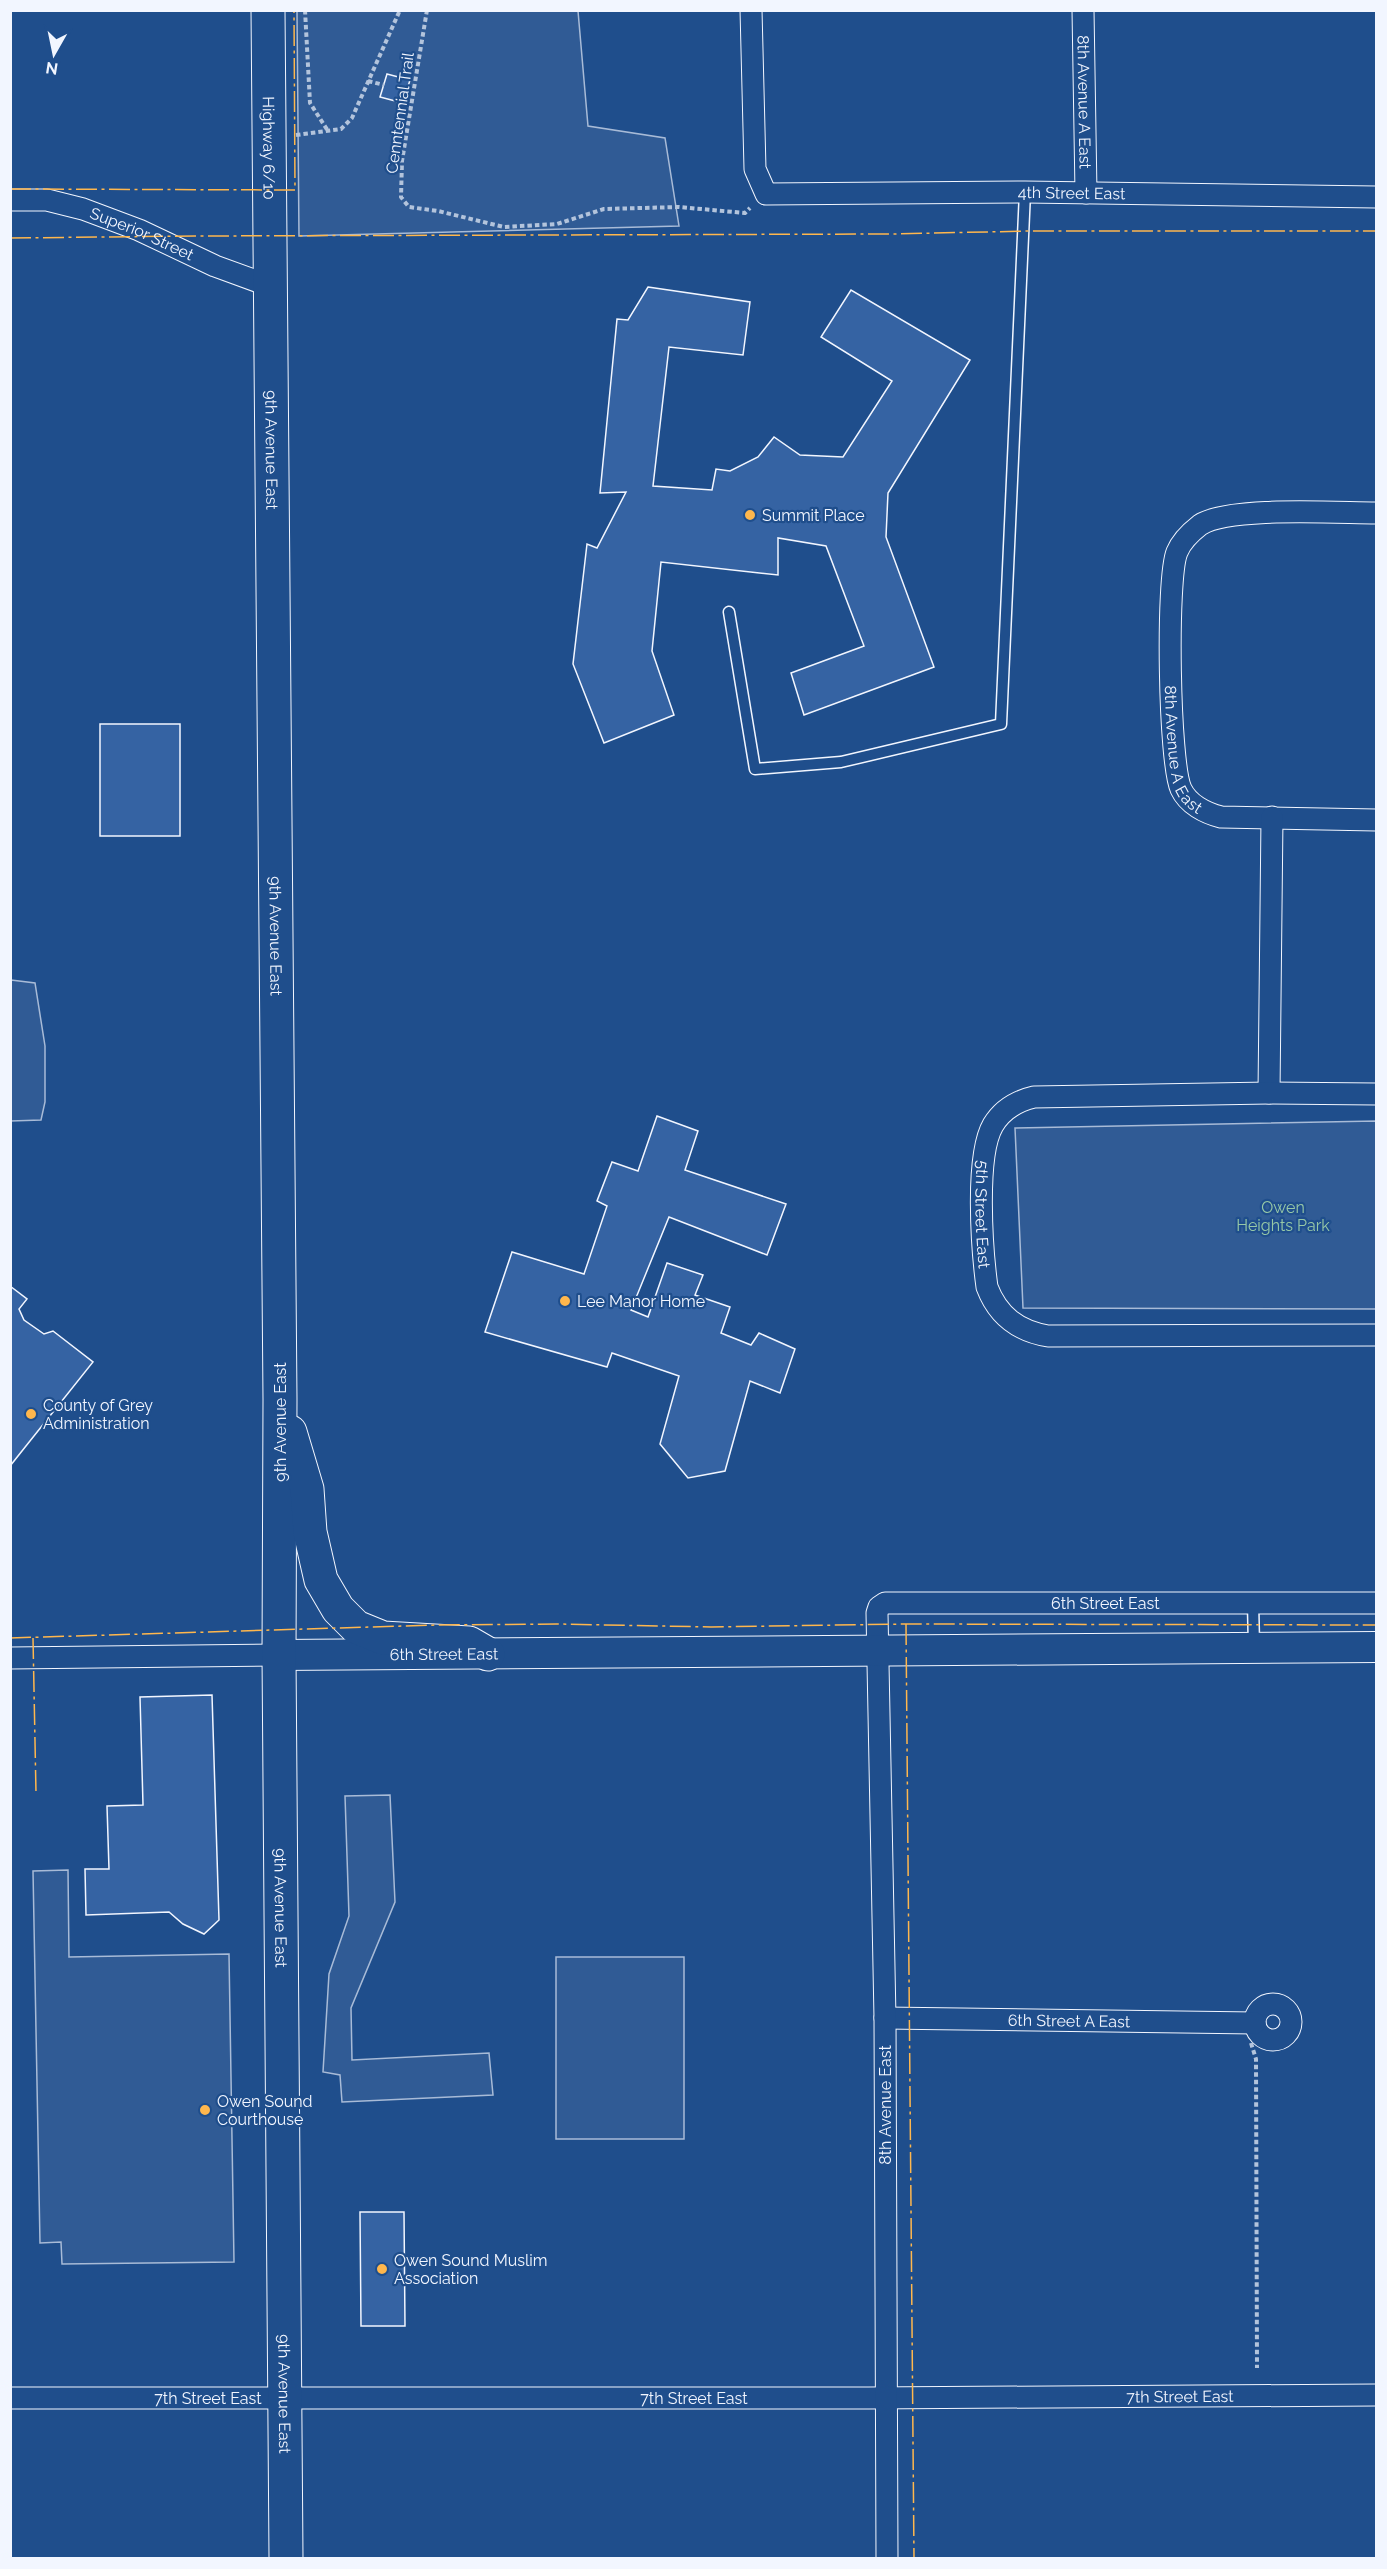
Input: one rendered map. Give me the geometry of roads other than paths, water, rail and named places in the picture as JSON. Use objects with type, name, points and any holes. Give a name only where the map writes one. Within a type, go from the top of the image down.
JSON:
[{"type":"highway","name":"Highway 6/10","points":[[268,10],[270,286]]},
{"type":"highway","name":"9th Avenue East","points":[[270,286],[280,1399],[279,1655],[286,2559]]},
{"type":"highway","points":[[280,1399],[307,1489],[310,1532],[321,1580],[338,1609],[356,1626],[383,1638],[469,1643],[488,1654]]},
{"type":"main road","name":"6th Street East","points":[[279,1655],[1377,1647]]},
{"type":"street","name":"4th Street East","points":[[751,10],[755,170],[766,194],[1025,192],[1377,197]]},
{"type":"street","name":"8th Avenue A East","points":[[1083,10],[1086,193]]},
{"type":"street","name":"Superior Street","points":[[10,200],[47,200],[83,209],[139,230],[215,266],[270,286]]},
{"type":"street","name":"8th Avenue A East","points":[[1272,817],[1230,817],[1211,814],[1195,805],[1180,788],[1174,758],[1170,598],[1176,553],[1190,534],[1201,525],[1227,515],[1377,513]]},
{"type":"street","points":[[1269,1093],[1272,817],[1377,820]]},
{"type":"street","name":"5th Street East","points":[[1377,1094],[1040,1096],[1015,1104],[1005,1111],[992,1127],[988,1136],[982,1190],[985,1272],[992,1300],[1005,1316],[1021,1329],[1048,1336],[1377,1335]]},
{"type":"street","name":"6th Street East","points":[[878,1651],[877,1613],[879,1607],[885,1603],[1377,1603]]},
{"type":"street","name":"8th Avenue East","points":[[878,1651],[885,2018],[887,2559]]},
{"type":"street","name":"6th Street East","points":[[10,1658],[279,1655]]},
{"type":"street","name":"6th Street A East","points":[[885,2018],[1252,2030]]},
{"type":"street","name":"7th Street East","points":[[10,2398],[285,2396],[886,2398],[1377,2395]]},
{"type":"lane","points":[[729,612],[755,769],[841,762],[1001,724],[1025,192]]},
{"type":"lane","points":[[1253,1602],[1254,1648]]},
{"type":"place","name":"Summit Place","points":[[750,515]]},
{"type":"place","name":"Lee Manor Home","points":[[565,1301]]},
{"type":"place","name":"County of Grey Administration","points":[[31,1414]]},
{"type":"place","name":"Owen Sound Courthouse","points":[[205,2110]]},
{"type":"place","name":"Owen Sound Muslim Association","points":[[382,2269]]},
{"type":"park label","name":"Owen Heights Park","points":[[1283,1216]]}]
